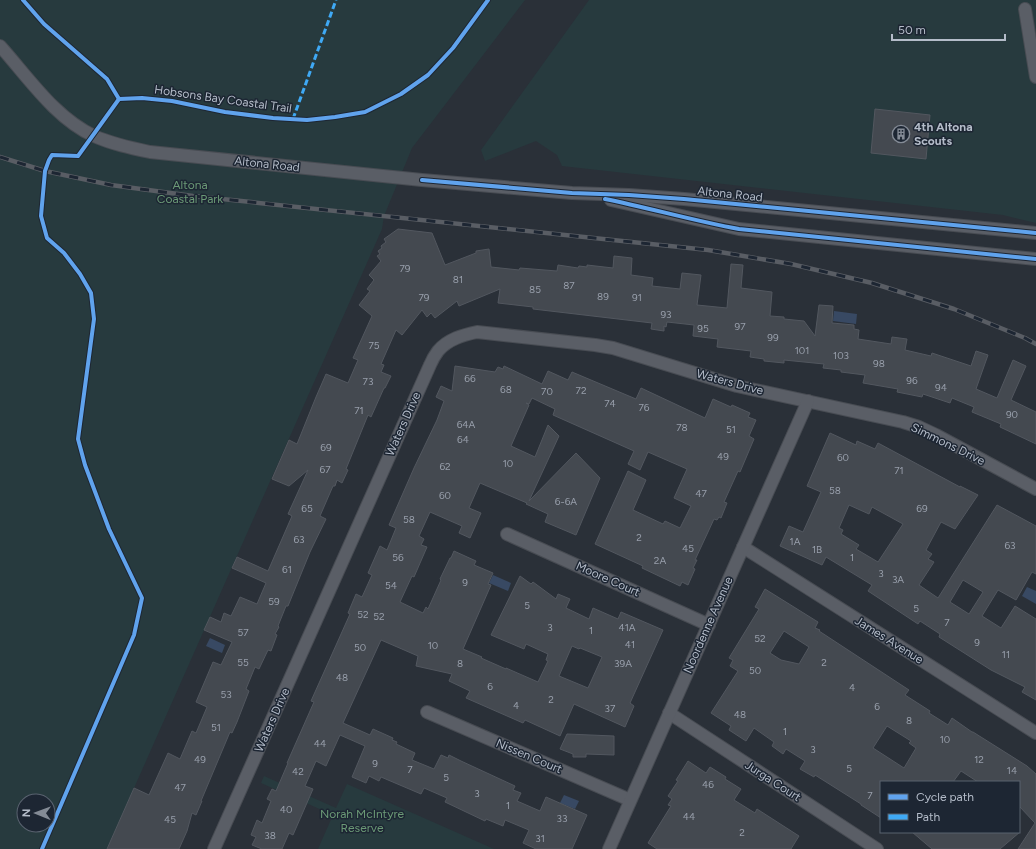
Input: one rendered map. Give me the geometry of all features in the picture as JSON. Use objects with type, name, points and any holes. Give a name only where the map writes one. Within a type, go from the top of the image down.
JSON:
[{"type":"street","points":[[1025,8],[1036,77]]},
{"type":"street","name":"Altona Road","points":[[0,46],[36,88],[61,114],[78,127],[93,136],[111,143],[150,152],[422,180],[572,193],[684,199],[1036,233]]},
{"type":"street","name":"Altona Road","points":[[572,193],[639,206],[739,229],[1036,259]]},
{"type":"street","name":"Waters Drive","points":[[214,849],[430,365],[438,352],[446,344],[466,334],[477,332],[607,347],[626,351],[737,386],[808,401]]},
{"type":"street","name":"Simmons Drive","points":[[808,401],[880,416],[919,427],[1036,489]]},
{"type":"street","name":"Noordenne Avenue","points":[[608,849],[808,401]]},
{"type":"street","name":"Moore Court","points":[[507,534],[709,625]]},
{"type":"street","name":"James Avenue","points":[[743,548],[1036,733]]},
{"type":"street","name":"Nissen Court","points":[[428,712],[630,800]]},
{"type":"street","name":"Jurga Court","points":[[669,713],[877,849]]},
{"type":"green space","name":"Altona Coastal Park","points":[[0,0],[525,0],[412,148],[384,216],[382,229],[107,849],[0,849]]},
{"type":"green space","points":[[589,0],[1036,0],[1036,223],[1003,215],[562,166],[557,155],[536,141],[485,161],[481,150]]},
{"type":"green space","name":"Norah McIntyre Reserve","points":[[264,776],[336,808],[347,784],[494,849],[318,849],[333,815],[261,783]]},
{"type":"water","points":[[834,311],[857,314],[856,324],[833,321]]},
{"type":"water","points":[[493,575],[511,583],[508,591],[489,583]]},
{"type":"water","points":[[1027,587],[1036,591],[1036,604],[1022,596]]},
{"type":"water","points":[[210,638],[225,645],[222,653],[206,646]]},
{"type":"water","points":[[564,795],[579,801],[575,809],[560,803]]},
{"type":"building","name":"4th Altona Scouts","points":[[875,109],[930,115],[926,159],[871,153]]},
{"type":"building","points":[[398,229],[432,233],[445,265],[476,253],[476,251],[489,249],[491,267],[519,270],[520,268],[557,271],[558,265],[578,268],[579,266],[587,267],[587,265],[613,268],[614,256],[632,258],[631,275],[653,278],[652,286],[680,289],[682,273],[701,275],[697,305],[727,308],[731,264],[743,265],[741,288],[772,292],[770,316],[804,321],[815,336],[819,305],[833,306],[832,323],[854,325],[854,329],[859,330],[858,339],[891,344],[892,337],[907,339],[905,350],[931,356],[932,353],[971,366],[976,351],[988,355],[976,389],[997,398],[1013,360],[1026,366],[1011,400],[1036,412],[1036,444],[1000,427],[1001,424],[972,412],[974,407],[952,398],[950,403],[923,394],[922,397],[897,392],[898,389],[863,383],[865,375],[823,368],[824,364],[784,360],[784,363],[764,361],[764,359],[750,357],[751,351],[717,347],[718,339],[693,336],[694,325],[667,322],[666,327],[664,326],[664,331],[651,329],[652,323],[533,309],[533,307],[498,303],[500,289],[459,306],[457,301],[435,318],[431,313],[427,317],[422,310],[402,335],[396,330],[381,364],[384,365],[381,372],[391,376],[371,417],[368,415],[346,469],[348,470],[342,483],[337,480],[335,486],[333,486],[320,516],[326,519],[310,552],[288,606],[286,606],[275,634],[277,635],[271,651],[268,650],[259,669],[255,667],[246,689],[249,691],[237,722],[232,733],[230,732],[196,815],[192,813],[187,831],[179,849],[107,849],[134,788],[149,795],[168,753],[180,759],[192,731],[196,733],[207,707],[196,702],[213,662],[221,665],[232,642],[204,630],[210,617],[221,622],[224,613],[231,616],[240,597],[257,604],[266,583],[232,568],[237,557],[268,571],[292,516],[288,514],[308,470],[289,486],[272,479],[289,440],[297,444],[326,374],[348,383],[358,360],[353,358],[372,316],[359,305],[370,291],[367,289],[374,280],[369,275],[381,261],[377,256],[380,254],[378,251],[382,248],[381,246],[386,242],[384,239]]},
{"type":"building","points":[[455,366],[495,372],[498,367],[503,369],[504,366],[542,384],[548,371],[568,380],[572,372],[636,399],[641,388],[705,418],[713,399],[731,407],[732,405],[750,413],[748,417],[756,420],[749,436],[754,439],[740,472],[738,471],[724,502],[727,503],[721,518],[719,517],[717,520],[714,519],[695,560],[697,560],[693,568],[695,569],[688,585],[682,582],[680,586],[642,568],[643,566],[595,544],[628,471],[646,480],[633,510],[663,524],[665,521],[680,528],[691,506],[674,498],[687,469],[648,452],[640,470],[628,464],[634,451],[553,415],[555,409],[532,398],[529,404],[526,403],[529,405],[511,446],[535,457],[548,425],[559,436],[529,501],[576,453],[600,478],[576,535],[545,522],[548,514],[526,504],[527,503],[480,483],[469,508],[481,513],[470,538],[459,533],[462,526],[430,512],[419,536],[424,539],[421,545],[427,547],[414,577],[412,576],[400,602],[423,613],[426,607],[428,609],[441,580],[440,579],[454,551],[476,561],[474,565],[493,573],[488,584],[491,585],[463,649],[538,682],[548,661],[546,660],[548,654],[526,644],[524,649],[491,635],[520,576],[531,584],[533,582],[556,599],[558,594],[570,599],[566,608],[589,619],[593,608],[618,619],[621,612],[663,630],[630,703],[634,706],[625,727],[574,704],[560,736],[525,720],[523,723],[466,698],[470,691],[449,681],[452,674],[416,666],[418,656],[381,640],[343,723],[370,735],[373,729],[393,738],[392,740],[397,742],[396,744],[415,753],[412,760],[434,769],[441,755],[448,758],[449,755],[515,786],[513,790],[521,793],[517,801],[540,811],[546,797],[587,815],[572,849],[536,849],[523,843],[529,830],[505,820],[503,826],[486,819],[485,821],[445,802],[447,798],[424,788],[421,794],[381,777],[379,781],[369,776],[366,783],[352,777],[365,746],[340,735],[326,766],[316,761],[305,786],[313,789],[293,835],[289,833],[282,849],[262,849],[252,845],[256,837],[251,835],[257,820],[262,823],[271,801],[267,799],[272,789],[276,791],[314,702],[311,701],[350,614],[348,613],[356,594],[362,597],[372,575],[368,573],[380,546],[387,550],[396,528],[389,525],[437,420],[444,401],[436,397],[441,386],[452,391]],"holes":[[[572,646],[579,649],[580,648],[602,657],[588,688],[559,676]]]},
{"type":"building","points":[[830,433],[856,445],[857,441],[875,449],[878,443],[960,487],[978,495],[955,529],[941,522],[926,550],[932,554],[928,559],[934,562],[919,585],[938,598],[997,505],[1036,526],[1036,574],[1032,572],[1016,600],[998,590],[982,616],[1001,628],[1015,606],[1036,619],[1036,700],[1022,692],[1025,687],[991,670],[939,637],[940,634],[920,621],[918,624],[868,591],[872,585],[826,557],[822,565],[780,546],[789,526],[803,532],[821,492],[807,486]],"holes":[[[849,505],[869,514],[872,507],[903,524],[878,562],[856,549],[859,545],[841,534],[843,530],[839,528]],[[963,580],[983,592],[969,614],[950,602]]]},
{"type":"building","points":[[765,589],[818,622],[815,628],[820,630],[819,631],[909,690],[905,695],[930,711],[929,713],[948,725],[952,718],[1027,766],[1036,774],[1036,849],[1018,849],[1035,823],[1020,807],[1020,781],[976,781],[961,771],[954,781],[880,781],[880,817],[815,775],[814,777],[800,769],[805,761],[786,749],[783,754],[772,746],[774,742],[754,728],[746,741],[729,730],[731,726],[711,713],[738,671],[730,666],[733,660],[729,658],[759,609],[755,607]],"holes":[[[784,631],[809,647],[799,664],[781,660],[770,653]],[[887,726],[911,741],[909,743],[916,748],[904,768],[873,748]]]},
{"type":"building","points":[[567,734],[614,736],[614,755],[586,754],[586,757],[573,757],[573,754],[560,749]]},
{"type":"building","points":[[688,761],[706,773],[710,767],[726,777],[725,779],[741,789],[734,800],[755,813],[757,809],[799,836],[791,849],[657,849],[648,843],[671,806],[668,805],[672,799],[668,796],[678,781],[676,780]]},
{"type":"building","points":[[913,833],[1019,833],[1000,849],[932,849]]},
{"type":"railway","points":[[0,157],[45,171],[111,185],[193,196],[708,250],[791,264],[872,283],[954,309],[1025,338],[1036,344]]},
{"type":"marked path","points":[[293,119],[336,0]]},
{"type":"cycle path","name":"Hobsons Bay Coastal Trail","points":[[23,0],[44,24],[107,79],[119,99],[142,98],[172,101],[225,112],[273,118],[307,120],[365,112],[401,94],[428,75],[453,48],[488,0]]},
{"type":"cycle path","points":[[42,849],[134,635],[142,598],[109,529],[85,465],[78,439],[94,319],[91,293],[80,274],[64,253],[47,238],[41,216],[45,171],[52,155],[78,156],[119,99]]},
{"type":"cycle path","points":[[422,180],[572,193],[684,199],[1036,233]]},
{"type":"cycle path","points":[[605,199],[739,229],[1036,259]]},
{"type":"place","name":"4th Altona Scouts","points":[[901,134]]}]
